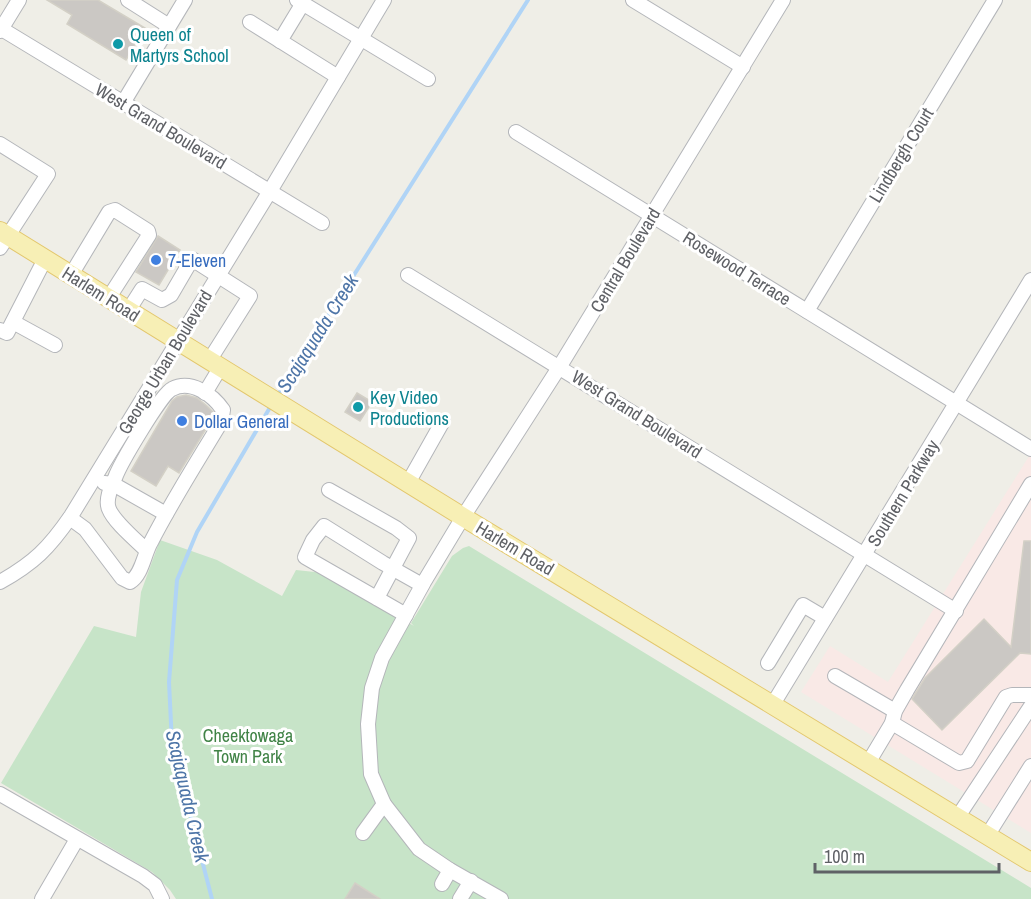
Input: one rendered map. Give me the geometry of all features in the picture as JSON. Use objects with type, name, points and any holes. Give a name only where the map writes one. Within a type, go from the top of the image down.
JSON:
[{"type":"main road","name":"Harlem Road","points":[[2,238],[45,259],[214,365],[1031,862]]},
{"type":"street","points":[[0,30],[19,0]]},
{"type":"street","points":[[128,0],[169,26]]},
{"type":"street","points":[[123,103],[185,0]]},
{"type":"street","name":"George Urban Boulevard","points":[[0,582],[34,561],[53,542],[69,518],[270,191],[384,0]]},
{"type":"street","points":[[633,0],[743,66]]},
{"type":"street","name":"Central Boulevard","points":[[501,899],[419,849],[384,804],[371,774],[368,724],[372,688],[381,658],[463,517],[560,366],[783,0]]},
{"type":"street","name":"Lindbergh Court","points":[[807,311],[995,0]]},
{"type":"street","points":[[280,41],[300,2],[428,79]]},
{"type":"street","points":[[250,22],[338,77]]},
{"type":"street","name":"West Grand Boulevard","points":[[0,30],[322,223]]},
{"type":"street","name":"Rosewood Terrace","points":[[516,132],[1031,449]]},
{"type":"street","points":[[0,144],[48,174],[2,238]]},
{"type":"street","points":[[71,275],[109,212],[114,210],[147,231],[148,235],[108,299]]},
{"type":"street","points":[[0,330],[7,333],[45,259]]},
{"type":"street","points":[[128,311],[142,289],[162,300],[171,295],[192,259],[250,296],[214,365],[205,393]]},
{"type":"street","name":"West Grand Boulevard","points":[[408,275],[560,366],[956,611]]},
{"type":"street","name":"Southern Parkway","points":[[773,704],[1031,280]]},
{"type":"street","points":[[12,322],[55,345]]},
{"type":"street","points":[[69,518],[85,529],[122,578],[130,582],[136,578],[147,550],[166,514],[221,422],[223,411],[216,400],[200,389],[186,387],[171,389],[160,400],[122,464],[113,484],[108,500],[109,510],[147,550]]},
{"type":"street","points":[[408,483],[442,421]]},
{"type":"street","points":[[94,478],[104,484],[113,484],[166,514]]},
{"type":"street","points":[[868,763],[1031,484]]},
{"type":"street","points":[[329,490],[396,528],[409,538],[377,598]]},
{"type":"street","points":[[406,615],[305,557],[313,540],[324,526],[422,585]]},
{"type":"street","points":[[768,663],[803,605],[825,618]]},
{"type":"street","points":[[777,647],[800,661]]},
{"type":"street","points":[[835,676],[959,763],[967,761],[1006,697],[1030,694]]},
{"type":"street","points":[[957,818],[1030,694]]},
{"type":"street","points":[[987,836],[1031,766]]},
{"type":"street","points":[[0,794],[143,876],[155,885],[162,899]]},
{"type":"street","points":[[363,833],[384,804]]},
{"type":"street","points":[[42,899],[77,839]]},
{"type":"street","points":[[442,884],[450,870]]},
{"type":"street","points":[[460,899],[471,881]]},
{"type":"shaded area","points":[[1031,453],[1031,833],[801,692],[830,646],[888,682]]},
{"type":"green space","name":"Cheektowaga Town Park","points":[[160,540],[217,560],[282,596],[296,570],[324,573],[414,626],[411,623],[452,556],[469,546],[1031,888],[1031,899],[176,899],[152,872],[1,783],[94,626],[136,637],[141,592]]},
{"type":"building","name":"Queen of Martyrs School","points":[[47,0],[98,0],[145,28],[126,60],[67,24],[72,15]]},
{"type":"building","points":[[158,236],[180,250],[159,285],[136,272]]},
{"type":"building","name":"Key Video Productions","points":[[357,393],[372,402],[360,421],[345,412]]},
{"type":"building","points":[[186,395],[197,398],[207,406],[213,412],[212,419],[179,473],[168,466],[156,486],[131,471],[172,401]]},
{"type":"building","points":[[1024,541],[1031,541],[1031,654],[1020,653],[942,730],[912,699],[925,678],[984,619],[1011,647]]},
{"type":"building","points":[[355,883],[380,899],[345,899]]},
{"type":"waterway","name":"Scajaquada Creek","points":[[278,395],[528,0]]},
{"type":"waterway","name":"Scajaquada Creek","points":[[212,899],[172,744],[169,682],[177,580],[197,532],[272,404]]},
{"type":"place","name":"Queen of Martyrs School","points":[[118,44]]},
{"type":"place","name":"7-Eleven","points":[[156,260]]},
{"type":"place","name":"Key Video Productions","points":[[358,407]]},
{"type":"place","name":"Dollar General","points":[[182,421]]}]
